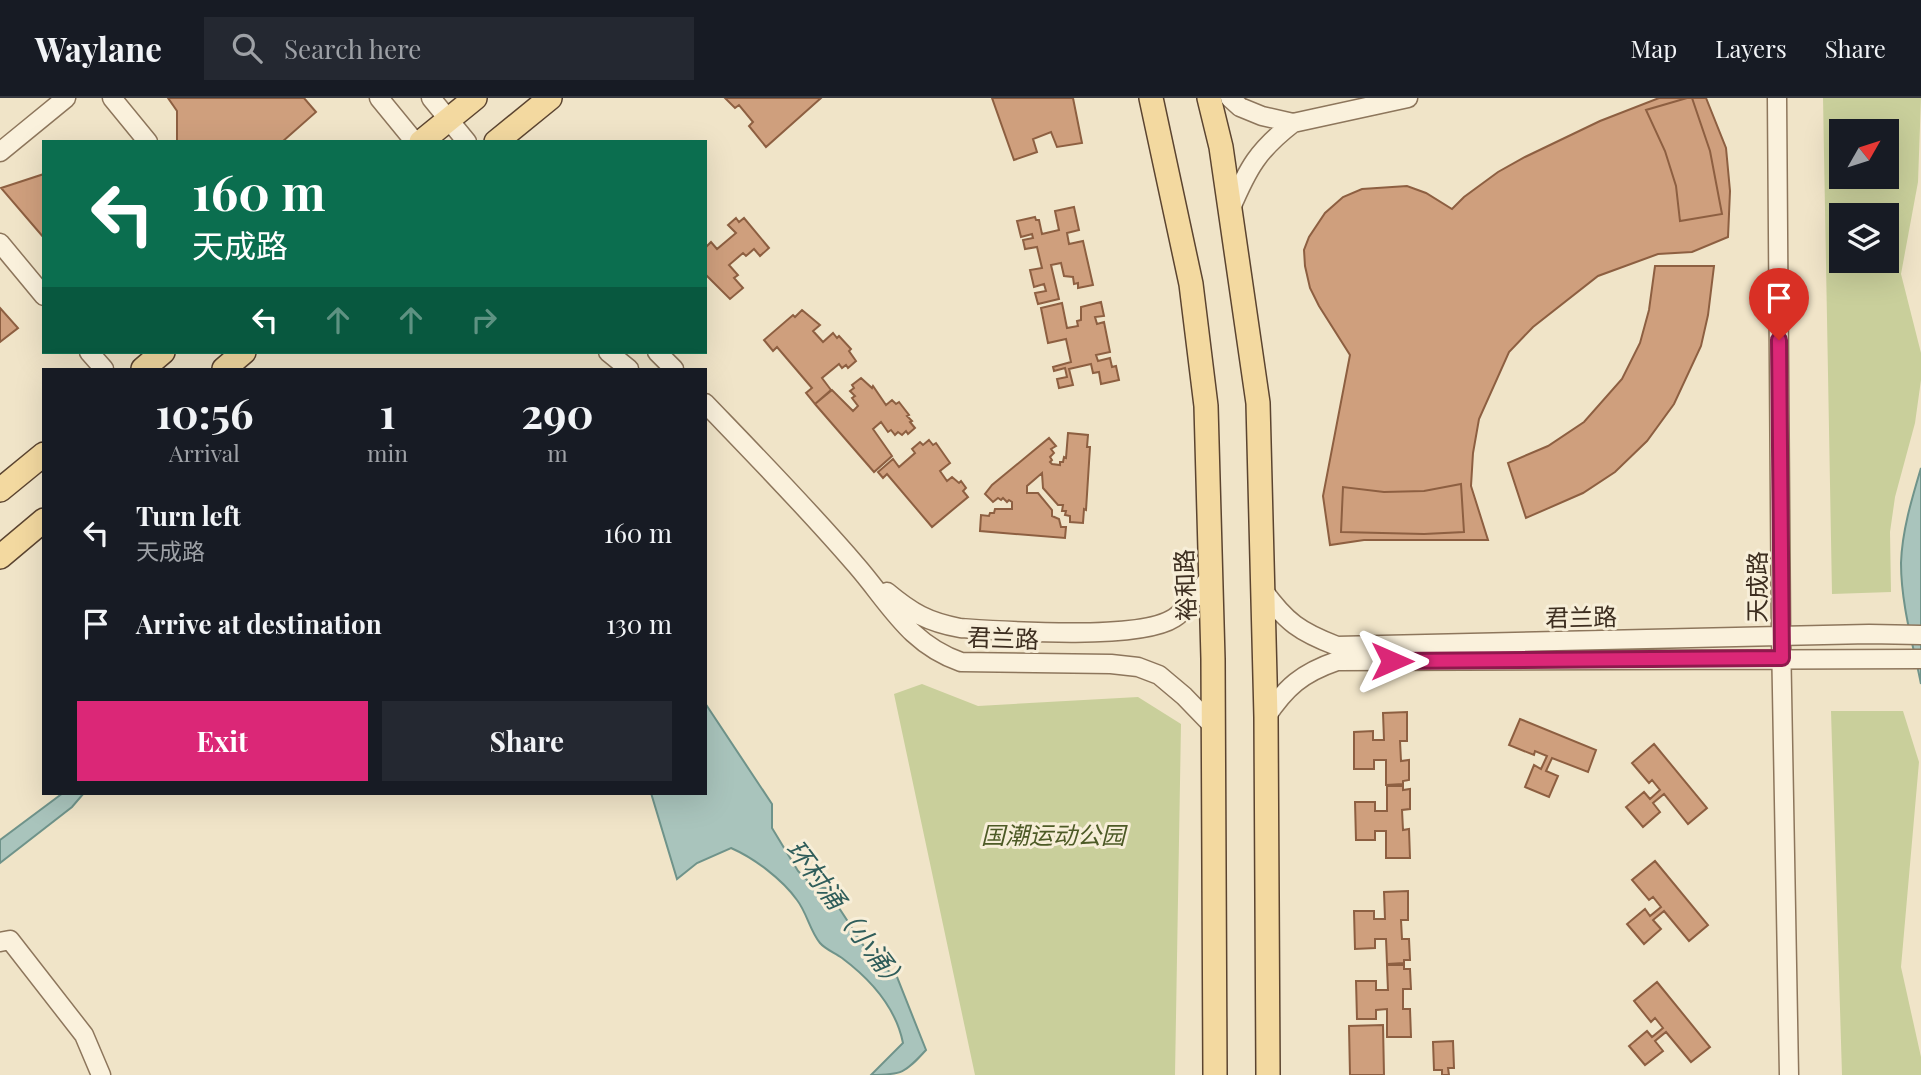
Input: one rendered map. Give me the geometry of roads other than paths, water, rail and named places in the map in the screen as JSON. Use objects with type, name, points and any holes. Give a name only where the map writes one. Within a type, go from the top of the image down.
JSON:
[{"type":"main road","points":[[423,140],[475,98]]},
{"type":"main road","points":[[498,140],[550,98]]},
{"type":"main road","name":"裕和路","points":[[1151,98],[1191,284],[1206,407],[1213,726],[1215,1075]]},
{"type":"main road","points":[[1209,98],[1231,208],[1258,403],[1266,717],[1268,1075]]},
{"type":"main road","points":[[144,368],[161,354]]},
{"type":"main road","points":[[225,368],[242,354]]},
{"type":"main road","points":[[0,490],[42,456]]},
{"type":"main road","points":[[0,557],[42,522]]},
{"type":"street","points":[[0,152],[66,98]]},
{"type":"street","points":[[112,98],[146,140]]},
{"type":"street","points":[[379,98],[413,140]]},
{"type":"street","points":[[431,98],[465,140]]},
{"type":"street","points":[[1230,98],[1240,107],[1262,116],[1293,123],[1408,98]]},
{"type":"street","name":"天成路","points":[[1777,98],[1781,636],[1789,1075]]},
{"type":"street","points":[[1231,208],[1245,175],[1260,152],[1293,123]]},
{"type":"street","points":[[0,243],[42,294]]},
{"type":"street","points":[[91,354],[103,368]]},
{"type":"street","points":[[610,354],[628,368]]},
{"type":"street","points":[[659,354],[673,368]]},
{"type":"street","name":"君兰路","points":[[707,405],[856,565],[900,620],[924,644],[961,662],[1111,664],[1138,667],[1159,675],[1213,726]]},
{"type":"street","name":"君兰路","points":[[707,420],[739,439]]},
{"type":"street","points":[[856,565],[913,613],[936,623],[989,630],[1121,632],[1153,627],[1175,617],[1210,577]]},
{"type":"street","name":"君兰路","points":[[1262,590],[1280,613],[1307,634],[1337,646],[1921,635]]},
{"type":"street","name":"君兰路","points":[[1266,717],[1281,694],[1312,670],[1336,662],[1921,659]]},
{"type":"street","points":[[0,942],[10,940],[84,1035],[101,1075]]},
{"type":"water","points":[[1921,468],[1921,684],[1905,609],[1901,563],[1905,527]]},
{"type":"water","points":[[707,706],[772,804],[772,828],[798,871],[814,887],[826,888],[873,960],[897,977],[926,1050],[902,1071],[871,1075],[903,1043],[900,1030],[888,1006],[862,975],[820,943],[791,892],[758,863],[731,848],[697,863],[677,879],[652,795],[707,795]]},
{"type":"water","points":[[60,795],[82,795],[72,807],[0,863],[0,840]]},
{"type":"park label","name":"国潮运动公园","points":[[1053,834]]},
{"type":"water label","name":"环村涌（小涌）","points":[[848,915]]}]
